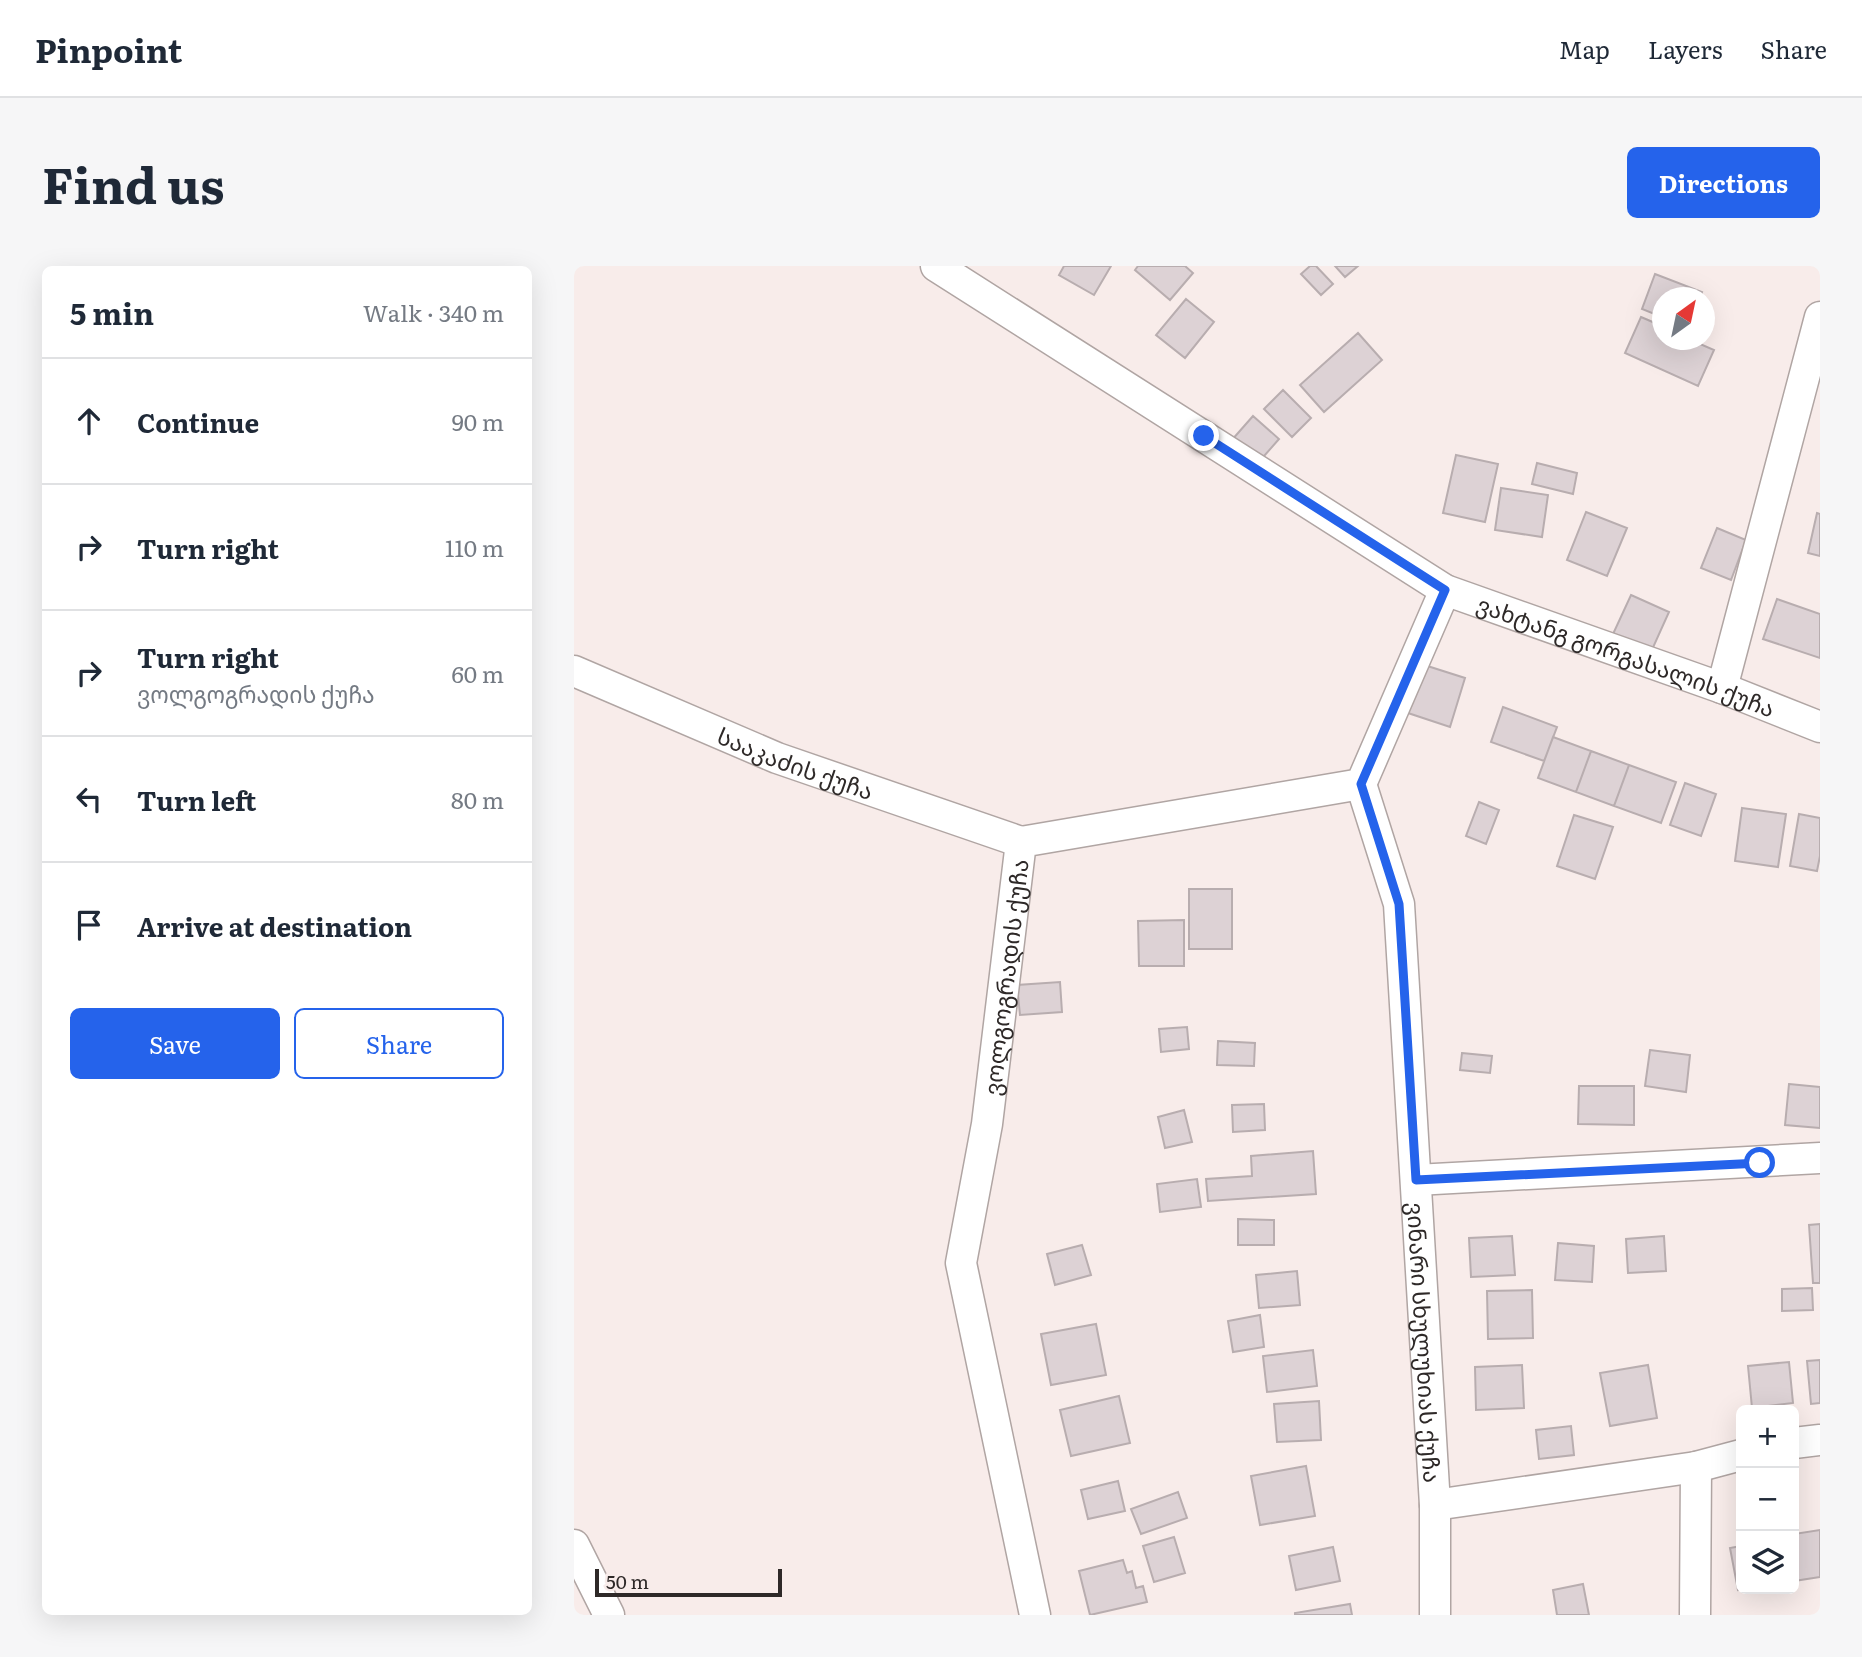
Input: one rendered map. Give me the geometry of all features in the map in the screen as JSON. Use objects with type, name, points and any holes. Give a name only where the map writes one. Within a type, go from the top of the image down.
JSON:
[{"type":"street","name":"ვახტანგ გორგასალის ქუჩა","points":[[936,266],[1445,590],[1722,688],[1820,727]]},
{"type":"street","points":[[1722,688],[1820,317]]},
{"type":"street","points":[[1361,784],[1445,590]]},
{"type":"street","name":"სააკაძის ქუჩა","points":[[574,671],[778,758],[1021,842]]},
{"type":"street","name":"ვოლგოგრადის ქუჩა","points":[[1035,1615],[961,1263],[987,1124],[1021,842],[1361,784]]},
{"type":"street","name":"ვინარი სხულუხიას ქუჩა","points":[[1361,784],[1399,904],[1435,1505],[1435,1615]]},
{"type":"street","points":[[1416,1180],[1820,1158]]},
{"type":"street","points":[[1799,1442],[1820,1440]]},
{"type":"street","points":[[1435,1505],[1696,1467],[1736,1456]]},
{"type":"street","points":[[1695,1615],[1696,1467]]},
{"type":"street","points":[[574,1545],[609,1615]]},
{"type":"building","points":[[1064,266],[1111,266],[1094,295],[1059,275]]},
{"type":"building","points":[[1138,266],[1185,266],[1193,273],[1170,300],[1135,270]]},
{"type":"building","points":[[1310,266],[1316,266],[1333,284],[1321,295],[1301,274]]},
{"type":"building","points":[[1335,266],[1358,266],[1345,277]]},
{"type":"building","points":[[1655,274],[1689,287],[1652,287],[1652,313],[1642,309]]},
{"type":"building","points":[[1186,299],[1214,322],[1185,358],[1156,335]]},
{"type":"building","points":[[1641,317],[1652,322],[1652,350],[1714,350],[1698,386],[1625,353]]},
{"type":"building","points":[[1358,333],[1382,360],[1324,412],[1300,385]]},
{"type":"building","points":[[1283,390],[1311,418],[1292,437],[1264,409]]},
{"type":"building","points":[[1253,416],[1279,439],[1257,464],[1231,441]]},
{"type":"building","points":[[1456,455],[1498,464],[1485,522],[1443,513]]},
{"type":"building","points":[[1537,463],[1577,473],[1573,494],[1532,484]]},
{"type":"building","points":[[1501,488],[1548,495],[1542,537],[1495,530]]},
{"type":"building","points":[[1586,512],[1627,528],[1607,576],[1567,560]]},
{"type":"building","points":[[1817,513],[1820,514],[1820,556],[1808,553]]},
{"type":"building","points":[[1717,528],[1746,540],[1731,580],[1701,568]]},
{"type":"building","points":[[1631,595],[1669,612],[1651,652],[1613,634]]},
{"type":"building","points":[[1777,599],[1820,614],[1820,658],[1763,639]]},
{"type":"building","points":[[1418,663],[1465,678],[1450,727],[1402,711]]},
{"type":"building","points":[[1503,707],[1557,727],[1544,761],[1491,742]]},
{"type":"building","points":[[1553,737],[1591,751],[1576,792],[1538,778]]},
{"type":"building","points":[[1591,751],[1629,765],[1614,806],[1576,792]]},
{"type":"building","points":[[1629,765],[1676,782],[1661,823],[1614,806]]},
{"type":"building","points":[[1685,783],[1716,794],[1701,836],[1670,825]]},
{"type":"building","points":[[1479,802],[1499,810],[1486,844],[1466,836]]},
{"type":"building","points":[[1742,808],[1786,814],[1778,867],[1735,861]]},
{"type":"building","points":[[1799,814],[1820,818],[1820,856],[1817,871],[1790,866]]},
{"type":"building","points":[[1574,815],[1613,827],[1595,879],[1557,866]]},
{"type":"building","points":[[1189,889],[1232,889],[1232,949],[1189,949]]},
{"type":"building","points":[[1184,920],[1184,966],[1139,966],[1138,921]]},
{"type":"building","points":[[1060,982],[1062,1012],[1020,1015],[1017,985]]},
{"type":"building","points":[[1187,1027],[1189,1049],[1161,1052],[1159,1029]]},
{"type":"building","points":[[1218,1041],[1255,1043],[1254,1066],[1217,1065]]},
{"type":"building","points":[[1650,1050],[1690,1055],[1686,1092],[1645,1086]]},
{"type":"building","points":[[1462,1053],[1492,1056],[1490,1073],[1460,1070]]},
{"type":"building","points":[[1789,1084],[1820,1087],[1820,1128],[1785,1125]]},
{"type":"building","points":[[1579,1086],[1634,1086],[1634,1125],[1578,1124]]},
{"type":"building","points":[[1264,1104],[1265,1130],[1233,1132],[1232,1105]]},
{"type":"building","points":[[1184,1110],[1192,1142],[1165,1148],[1158,1117]]},
{"type":"building","points":[[1313,1151],[1316,1194],[1208,1201],[1206,1179],[1252,1176],[1251,1156]]},
{"type":"building","points":[[1197,1179],[1201,1207],[1160,1212],[1157,1184]]},
{"type":"building","points":[[1238,1219],[1274,1220],[1274,1245],[1238,1245]]},
{"type":"building","points":[[1820,1224],[1820,1283],[1813,1283],[1809,1225]]},
{"type":"building","points":[[1512,1236],[1515,1275],[1471,1277],[1469,1238]]},
{"type":"building","points":[[1664,1236],[1666,1271],[1628,1273],[1626,1239]]},
{"type":"building","points":[[1558,1243],[1594,1246],[1592,1282],[1555,1280]]},
{"type":"building","points":[[1082,1245],[1091,1275],[1055,1285],[1047,1254]]},
{"type":"building","points":[[1297,1271],[1300,1305],[1259,1308],[1256,1275]]},
{"type":"building","points":[[1812,1288],[1813,1310],[1782,1311],[1782,1289]]},
{"type":"building","points":[[1532,1290],[1533,1338],[1488,1339],[1487,1291]]},
{"type":"building","points":[[1260,1315],[1264,1347],[1233,1352],[1228,1321]]},
{"type":"building","points":[[1096,1324],[1106,1375],[1051,1385],[1041,1334]]},
{"type":"building","points":[[1313,1350],[1317,1386],[1267,1392],[1263,1356]]},
{"type":"building","points":[[1820,1360],[1820,1403],[1811,1404],[1807,1361]]},
{"type":"building","points":[[1789,1362],[1793,1403],[1752,1405],[1748,1366]]},
{"type":"building","points":[[1522,1365],[1524,1408],[1476,1410],[1475,1367]]},
{"type":"building","points":[[1648,1365],[1657,1418],[1610,1426],[1600,1373]]},
{"type":"building","points":[[1119,1396],[1130,1443],[1071,1456],[1060,1410]]},
{"type":"building","points":[[1319,1401],[1321,1440],[1277,1442],[1274,1404]]},
{"type":"building","points":[[1571,1426],[1574,1455],[1539,1459],[1536,1430]]},
{"type":"building","points":[[1306,1466],[1315,1516],[1260,1525],[1251,1476]]},
{"type":"building","points":[[1118,1481],[1125,1511],[1088,1519],[1081,1490]]},
{"type":"building","points":[[1178,1492],[1187,1518],[1141,1534],[1131,1509]]},
{"type":"building","points":[[1820,1530],[1820,1577],[1799,1580],[1799,1533]]},
{"type":"building","points":[[1174,1537],[1185,1573],[1154,1582],[1143,1546]]},
{"type":"building","points":[[1333,1547],[1340,1581],[1296,1590],[1289,1556]]},
{"type":"building","points":[[1736,1547],[1736,1580],[1730,1548]]},
{"type":"building","points":[[1123,1560],[1127,1573],[1132,1571],[1136,1588],[1143,1586],[1147,1602],[1090,1615],[1079,1571]]},
{"type":"building","points":[[1583,1584],[1589,1615],[1557,1615],[1553,1590]]},
{"type":"building","points":[[1350,1604],[1352,1615],[1295,1615],[1295,1613]]},
{"type":"route","points":[[1204,436],[1445,590],[1361,784],[1399,904],[1416,1180],[1760,1163]]}]
